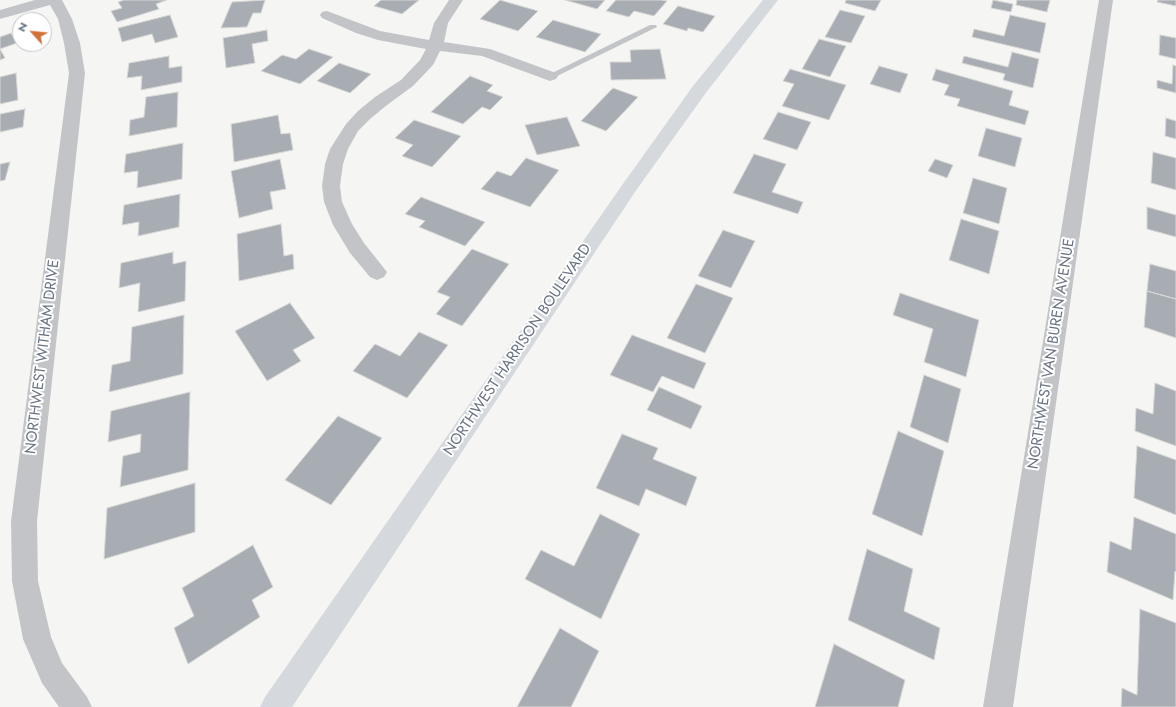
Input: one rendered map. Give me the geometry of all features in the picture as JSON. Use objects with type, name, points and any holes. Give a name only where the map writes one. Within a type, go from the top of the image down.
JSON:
[{"type":"main road","name":"NORTHWEST HARRISON BOULEVARD","points":[[275,707],[631,185],[699,90],[771,0]]},
{"type":"street","points":[[0,15],[50,0]]},
{"type":"street","name":"NORTHWEST WITHAM DRIVE","points":[[55,0],[65,19],[72,43],[77,74],[24,522],[25,581],[37,639],[52,673],[78,707]]},
{"type":"street","points":[[377,272],[343,225],[333,202],[331,186],[334,164],[339,149],[352,128],[375,106],[419,73],[427,62],[435,46],[441,23],[456,0]]},
{"type":"street","name":"NORTHWEST VAN BUREN AVENUE","points":[[998,707],[1106,0]]},
{"type":"street","points":[[327,15],[378,36],[435,46],[485,52],[550,76]]},
{"type":"lane","points":[[550,76],[653,27]]},
{"type":"building","points":[[124,0],[167,0],[156,4],[159,9],[117,22],[111,11],[122,8],[118,2]]},
{"type":"building","points":[[265,0],[261,13],[253,13],[247,27],[221,28],[232,2]]},
{"type":"building","points":[[381,0],[419,0],[402,14],[374,6]]},
{"type":"building","points":[[500,0],[538,11],[518,31],[480,19]]},
{"type":"building","points":[[565,0],[605,0],[597,9]]},
{"type":"building","points":[[616,0],[667,1],[654,16],[634,11],[629,17],[606,11]]},
{"type":"building","points":[[846,0],[881,0],[875,11],[845,3]]},
{"type":"building","points":[[993,0],[1013,4],[1011,12],[991,8]]},
{"type":"building","points":[[1017,0],[1050,0],[1047,12],[1016,5]]},
{"type":"building","points":[[1158,0],[1176,0],[1176,6],[1157,2]]},
{"type":"building","points":[[678,6],[715,16],[703,32],[688,28],[687,31],[663,24]]},
{"type":"building","points":[[840,10],[865,16],[851,43],[825,37]]},
{"type":"building","points":[[170,15],[178,37],[155,43],[152,34],[122,42],[118,28]]},
{"type":"building","points":[[1010,15],[1046,23],[1040,53],[972,37],[974,29],[1004,36]]},
{"type":"building","points":[[553,20],[601,34],[585,52],[536,37]]},
{"type":"building","points":[[267,30],[268,41],[252,44],[255,63],[226,68],[223,38]]},
{"type":"building","points":[[11,33],[12,45],[0,49],[0,37]]},
{"type":"building","points":[[1160,35],[1176,38],[1176,59],[1159,55]]},
{"type":"building","points":[[819,39],[846,46],[830,77],[802,69]]},
{"type":"building","points":[[0,49],[5,58],[0,60]]},
{"type":"building","points":[[309,49],[333,57],[300,84],[261,71],[282,55],[296,59]]},
{"type":"building","points":[[660,49],[666,79],[611,80],[610,62],[631,62],[630,50]]},
{"type":"building","points":[[1012,52],[1039,59],[1033,88],[1003,80],[1005,74],[962,63],[964,56],[1008,67]]},
{"type":"building","points":[[169,56],[169,68],[182,66],[182,82],[141,90],[142,76],[127,78],[129,63]]},
{"type":"building","points":[[339,63],[371,74],[350,93],[317,81]]},
{"type":"building","points":[[1173,65],[1176,66],[1176,93],[1157,88],[1157,80],[1172,84]]},
{"type":"building","points":[[879,66],[908,74],[900,93],[870,84]]},
{"type":"building","points":[[790,69],[846,85],[829,120],[782,106],[794,84],[783,81]]},
{"type":"building","points":[[936,69],[1013,91],[1009,105],[1029,111],[1025,125],[957,106],[960,99],[944,95],[949,85],[932,80]]},
{"type":"building","points":[[16,73],[18,100],[0,104],[0,77]]},
{"type":"building","points":[[470,76],[493,85],[487,91],[503,97],[490,110],[482,107],[463,124],[431,112]]},
{"type":"building","points":[[613,88],[638,97],[606,131],[581,121]]},
{"type":"building","points":[[178,92],[177,127],[129,136],[130,120],[144,117],[146,97]]},
{"type":"building","points":[[25,109],[23,127],[0,132],[0,114]]},
{"type":"building","points":[[778,112],[811,122],[797,150],[763,139]]},
{"type":"building","points":[[278,115],[281,134],[290,133],[293,150],[234,162],[231,124]]},
{"type":"building","points":[[567,117],[580,146],[537,155],[525,125]]},
{"type":"building","points":[[1166,118],[1176,121],[1176,139],[1165,136]]},
{"type":"building","points":[[414,120],[461,136],[432,167],[402,156],[413,145],[395,138]]},
{"type":"building","points":[[986,128],[1022,138],[1015,167],[978,156]]},
{"type":"building","points":[[183,143],[182,179],[137,188],[138,171],[124,173],[126,154]]},
{"type":"building","points":[[1153,152],[1176,158],[1176,190],[1151,183]]},
{"type":"building","points":[[754,154],[786,164],[772,192],[803,202],[798,214],[733,193]]},
{"type":"building","points":[[526,158],[559,170],[530,207],[481,189],[497,171],[511,176]]},
{"type":"building","points":[[280,159],[286,189],[270,192],[273,209],[239,218],[231,171]]},
{"type":"building","points":[[935,159],[953,165],[947,178],[928,171]]},
{"type":"building","points":[[10,162],[5,180],[0,181],[0,164]]},
{"type":"building","points":[[973,178],[1007,188],[999,224],[963,213]]},
{"type":"building","points":[[180,194],[179,227],[138,236],[139,222],[122,225],[124,205]]},
{"type":"building","points":[[421,197],[485,222],[465,246],[419,227],[425,221],[405,214]]},
{"type":"building","points":[[1147,207],[1176,215],[1176,237],[1147,229]]},
{"type":"building","points":[[961,219],[999,231],[989,274],[949,260]]},
{"type":"building","points":[[281,224],[284,256],[293,254],[294,269],[239,281],[237,234]]},
{"type":"building","points":[[723,230],[755,241],[731,288],[698,276]]},
{"type":"building","points":[[472,249],[509,264],[462,326],[436,314],[450,297],[437,292]]},
{"type":"building","points":[[173,252],[173,264],[186,261],[185,301],[138,312],[140,283],[119,288],[121,263]]},
{"type":"building","points":[[1150,264],[1176,271],[1176,299],[1147,291]]},
{"type":"building","points":[[696,284],[733,298],[705,353],[667,338]]},
{"type":"building","points":[[1147,291],[1176,299],[1176,338],[1144,327]]},
{"type":"building","points":[[900,293],[979,320],[966,377],[924,362],[933,329],[893,315]]},
{"type":"building","points":[[290,303],[315,338],[293,350],[301,361],[267,381],[235,331]]},
{"type":"building","points":[[184,315],[183,374],[109,392],[112,365],[130,361],[132,327]]},
{"type":"building","points":[[419,332],[448,345],[407,398],[353,371],[375,344],[400,356]]},
{"type":"building","points":[[632,335],[706,363],[694,389],[662,376],[653,392],[610,375]]},
{"type":"building","points":[[924,375],[961,389],[948,443],[910,427]]},
{"type":"building","points":[[1155,383],[1176,391],[1176,446],[1135,431],[1136,408],[1153,414]]},
{"type":"building","points":[[659,387],[702,406],[691,429],[647,410]]},
{"type":"building","points":[[190,392],[188,470],[120,487],[123,456],[140,452],[141,434],[108,442],[111,411]]},
{"type":"building","points":[[338,416],[382,438],[331,505],[285,480]]},
{"type":"building","points":[[898,431],[944,451],[922,536],[872,514]]},
{"type":"building","points":[[622,434],[658,448],[653,459],[697,477],[686,506],[646,489],[639,506],[596,488]]},
{"type":"building","points":[[1137,446],[1176,460],[1176,515],[1134,498]]},
{"type":"building","points":[[195,483],[195,532],[104,559],[107,508]]},
{"type":"building","points":[[600,514],[640,534],[601,619],[525,579],[541,550],[574,566]]},
{"type":"building","points":[[1134,517],[1176,534],[1176,572],[1175,571],[1173,600],[1107,572],[1110,541],[1131,550]]},
{"type":"building","points":[[253,545],[273,587],[252,600],[260,617],[188,664],[174,628],[194,616],[182,588]]},
{"type":"building","points":[[867,549],[913,569],[904,611],[940,628],[934,660],[848,620]]},
{"type":"building","points":[[1140,609],[1176,623],[1176,707],[1121,707],[1122,688],[1137,695]]},
{"type":"building","points":[[560,628],[599,651],[571,707],[517,707]]},
{"type":"building","points":[[834,644],[905,680],[898,707],[815,707]]}]
